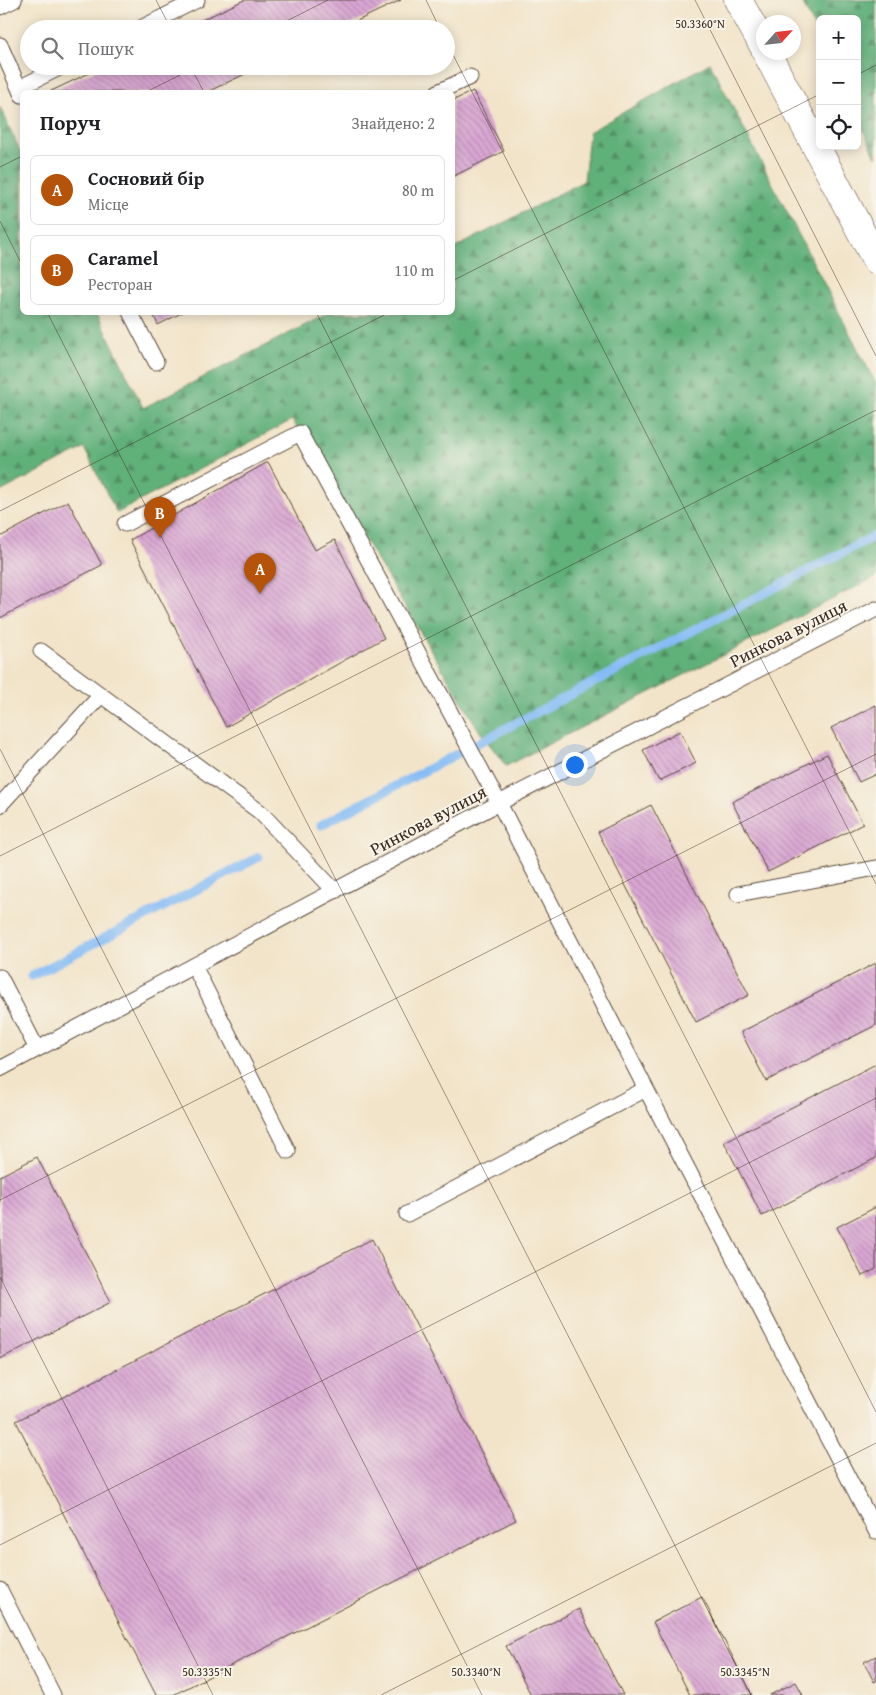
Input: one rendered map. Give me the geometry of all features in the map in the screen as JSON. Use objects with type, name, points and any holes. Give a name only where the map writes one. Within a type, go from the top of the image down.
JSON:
[{"type":"street","points":[[738,0],[756,33]]},
{"type":"street","points":[[770,60],[876,260]]},
{"type":"lane","points":[[0,7],[14,0]]},
{"type":"lane","points":[[157,20],[196,0]]},
{"type":"lane","points":[[0,45],[20,90]]},
{"type":"lane","points":[[24,90],[48,75]]},
{"type":"lane","points":[[442,90],[470,77]]},
{"type":"lane","points":[[132,315],[156,362]]},
{"type":"lane","points":[[125,524],[300,433],[499,803],[876,1530]]},
{"type":"lane","name":"Ринкова вулиця","points":[[0,1068],[499,803],[876,609]]},
{"type":"lane","points":[[41,651],[260,812],[335,891]]},
{"type":"lane","points":[[0,805],[101,695]]},
{"type":"lane","points":[[738,894],[876,868]]},
{"type":"lane","points":[[194,966],[288,1151]]},
{"type":"lane","points":[[0,977],[37,1049]]},
{"type":"lane","points":[[407,1214],[646,1089]]},
{"type":"lane","points":[[0,1590],[53,1695]]},
{"type":"green space","points":[[801,0],[876,0],[876,157],[861,125],[861,15],[816,15],[816,31]]},
{"type":"green space","points":[[710,63],[876,384],[876,577],[506,766],[480,732],[292,420],[117,513],[84,448],[0,492],[0,107],[20,151],[20,315],[98,315],[143,408],[325,315],[455,315],[455,248],[584,181],[589,132]]},
{"type":"building","points":[[244,0],[401,0],[359,20],[202,20]]},
{"type":"building","points":[[85,75],[243,75],[211,90],[53,90]]},
{"type":"building","points":[[473,91],[504,151],[455,176],[455,100]]},
{"type":"building","points":[[153,315],[177,315],[158,325]]},
{"type":"building","points":[[268,462],[315,550],[335,540],[384,638],[226,727],[130,540]]},
{"type":"building","points":[[68,501],[102,565],[0,618],[0,537]]},
{"type":"building","points":[[876,705],[876,774],[859,782],[831,728]]},
{"type":"building","points":[[680,731],[696,763],[659,781],[643,750]]},
{"type":"building","points":[[827,754],[863,824],[768,872],[732,802]]},
{"type":"building","points":[[651,805],[749,995],[696,1022],[598,832]]},
{"type":"building","points":[[876,963],[876,1025],[766,1081],[741,1032]]},
{"type":"building","points":[[876,1064],[876,1158],[762,1216],[724,1142]]},
{"type":"building","points":[[37,1157],[111,1302],[0,1359],[0,1176]]},
{"type":"building","points":[[876,1207],[876,1269],[862,1276],[837,1227]]},
{"type":"building","points":[[372,1239],[516,1520],[173,1695],[156,1695],[16,1421]]},
{"type":"building","points":[[702,1597],[752,1695],[690,1695],[653,1622]]},
{"type":"building","points":[[579,1609],[623,1695],[531,1695],[506,1646]]},
{"type":"building","points":[[876,1656],[876,1681],[874,1682],[864,1662]]},
{"type":"building","points":[[796,1682],[803,1695],[770,1695]]},
{"type":"waterway","points":[[321,825],[876,535]]},
{"type":"waterway","points":[[32,976],[259,857]]},
{"type":"place","name":"Caramel","points":[[160,538]]},
{"type":"place","name":"Сосновий бір","points":[[260,594]]}]
